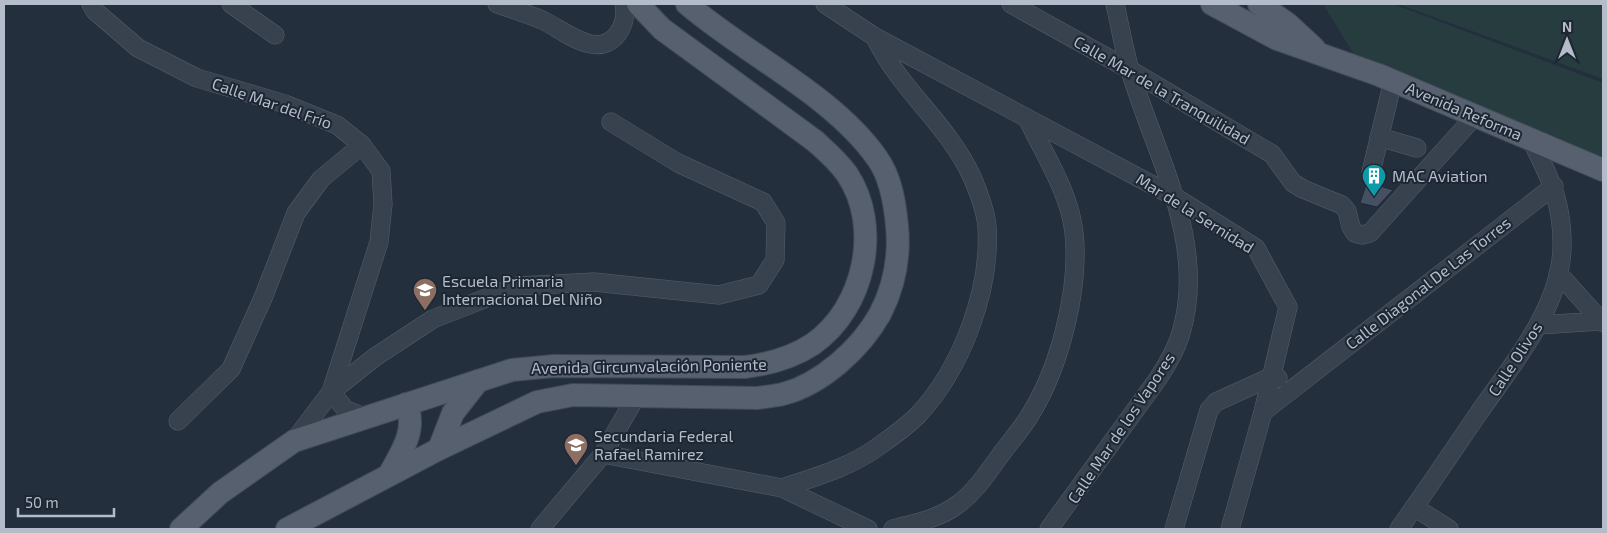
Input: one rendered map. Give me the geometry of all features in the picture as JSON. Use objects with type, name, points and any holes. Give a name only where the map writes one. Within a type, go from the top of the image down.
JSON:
[{"type":"main road","name":"Avenida Circunvalación Poniente","points":[[181,529],[220,494],[294,441],[406,404],[512,370],[554,366],[745,367],[774,363],[813,344],[842,315],[863,267],[866,235],[865,216],[847,174],[834,158],[815,141],[662,29],[638,4]]},
{"type":"main road","name":"Avenida Circunvalación Poniente","points":[[287,529],[439,449],[537,402],[573,395],[637,394],[757,398],[784,394],[825,373],[872,329],[887,301],[896,270],[898,236],[896,210],[889,184],[878,159],[839,115],[687,4]]},
{"type":"main road","name":"Avenida Reforma","points":[[1212,4],[1277,39],[1393,81],[1603,170]]},
{"type":"main road","name":"Avenida Reforma","points":[[1259,4],[1288,24],[1322,55]]},
{"type":"main road","points":[[439,449],[453,413],[478,381]]},
{"type":"main road","points":[[389,475],[409,433],[410,412],[406,404]]},
{"type":"street","name":"Calle Mar del Frío","points":[[91,4],[95,11],[138,48],[198,78],[285,104],[337,124],[362,145],[381,171],[383,204],[379,242],[331,392],[294,441]]},
{"type":"street","points":[[231,4],[275,35]]},
{"type":"street","points":[[498,4],[540,19],[590,44],[599,45],[610,42],[618,35],[626,13],[624,4]]},
{"type":"street","points":[[532,4],[540,19]]},
{"type":"street","name":"Mar de la Sernidad","points":[[825,4],[875,37],[1175,197],[1256,248],[1288,307],[1230,529]]},
{"type":"street","name":"Calle Mar de la Tranquilidad","points":[[1011,4],[1130,70],[1272,154],[1289,178],[1303,189],[1342,205],[1347,211],[1350,227],[1355,233],[1362,235],[1370,233],[1475,116]]},
{"type":"street","name":"Calle Mar de los Vapores","points":[[1049,529],[1157,380],[1172,356],[1181,334],[1189,278],[1186,243],[1175,197],[1130,70],[1115,4]]},
{"type":"street","points":[[782,488],[833,471],[878,447],[917,416],[943,384],[964,345],[979,298],[987,260],[987,225],[972,177],[950,138],[882,54],[875,37]]},
{"type":"street","points":[[1371,172],[1393,81]]},
{"type":"street","points":[[893,529],[938,516],[958,505],[977,487],[1030,415],[1045,386],[1058,353],[1074,272],[1074,232],[1068,205],[1027,118]]},
{"type":"street","points":[[367,418],[346,410],[331,392],[376,357],[433,319],[517,286],[594,282],[719,294],[759,285],[775,260],[776,223],[763,202],[678,164],[611,122]]},
{"type":"street","points":[[1379,137],[1417,148]]},
{"type":"street","name":"Calle Olivos","points":[[1398,529],[1539,325],[1558,273],[1562,249],[1561,226],[1554,186],[1531,140]]},
{"type":"street","points":[[178,421],[231,369],[263,298],[296,213],[321,179],[362,145]]},
{"type":"street","name":"Calle Diagonal De Las Torres","points":[[1262,412],[1554,186]]},
{"type":"street","points":[[1558,273],[1602,322]]},
{"type":"street","points":[[1539,325],[1602,322]]},
{"type":"street","points":[[1174,529],[1209,410],[1216,402],[1271,377],[1303,380]]},
{"type":"street","points":[[540,529],[603,454],[637,394]]},
{"type":"street","points":[[603,454],[782,488],[868,529]]},
{"type":"street","points":[[1414,507],[1449,529]]},
{"type":"green space","points":[[1323,4],[1393,4],[1603,83],[1603,161],[1356,58]]},
{"type":"green space","points":[[1398,4],[1603,4],[1603,79]]},
{"type":"building","name":"MAC Aviation","points":[[1367,182],[1393,190],[1377,207],[1360,203]]},
{"type":"place","name":"MAC Aviation","points":[[1374,197]]},
{"type":"place","name":"Escuela Primaria Internacional Del Niño","points":[[425,311]]},
{"type":"place","name":"Secundaria Federal Rafael Ramirez","points":[[576,466]]}]
